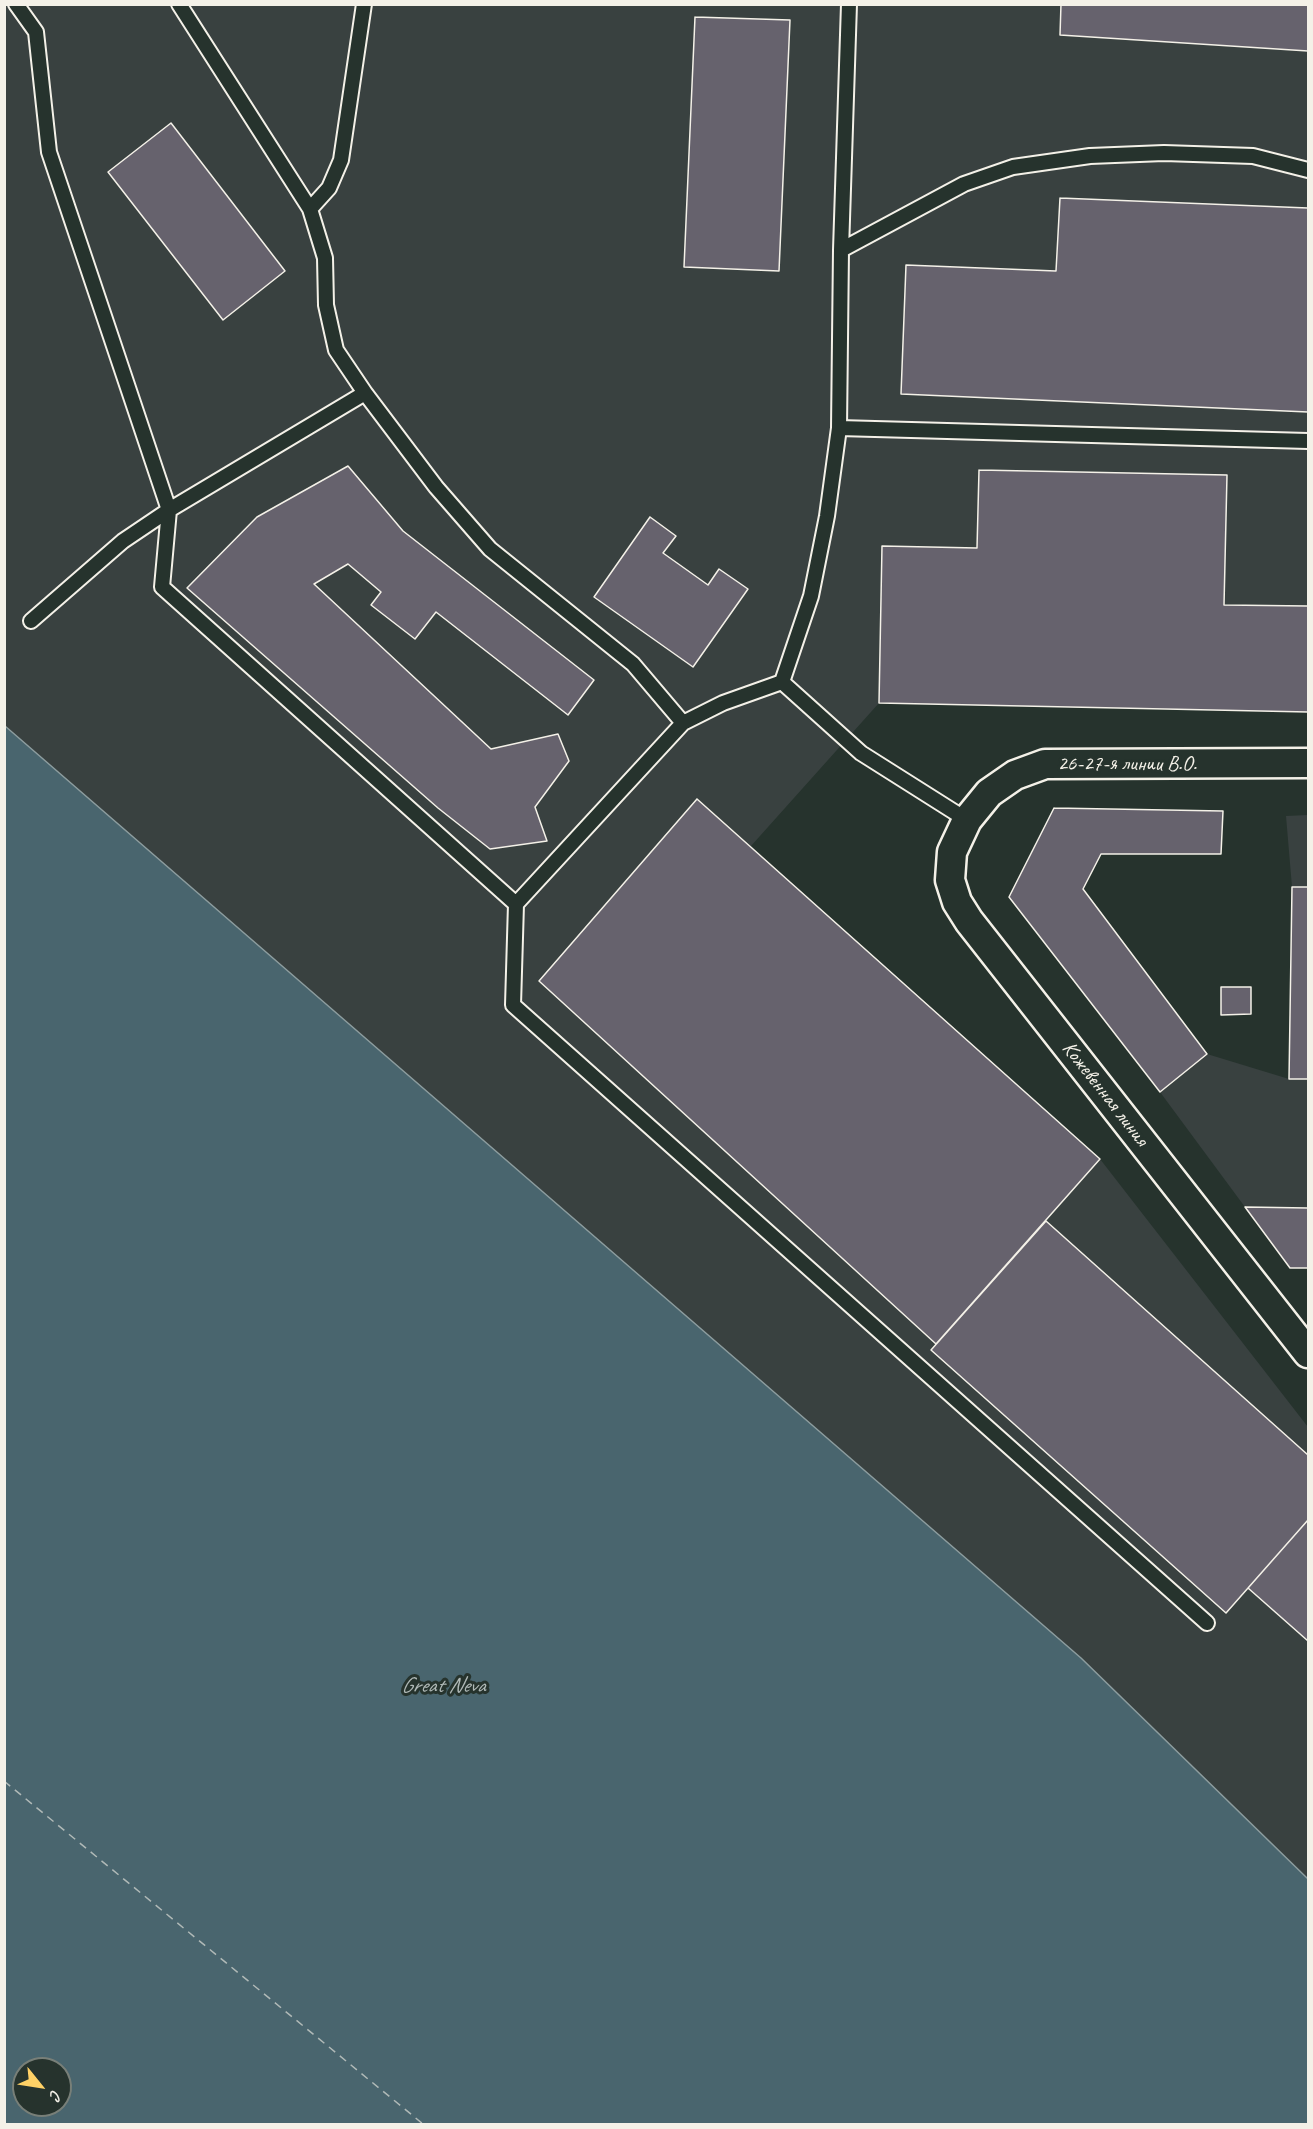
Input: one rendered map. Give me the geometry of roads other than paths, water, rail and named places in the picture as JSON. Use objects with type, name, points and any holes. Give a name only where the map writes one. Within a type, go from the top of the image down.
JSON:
[{"type":"street","name":"26-27-я линии В.О.","points":[[967,820],[989,793],[1015,775],[1045,764],[1308,763]]},
{"type":"street","name":"Кожевенная линия","points":[[967,820],[952,852],[950,880],[957,902],[1308,1353]]},
{"type":"lane","points":[[16,4],[36,32],[49,152],[170,510],[162,587],[516,904]]},
{"type":"lane","points":[[179,4],[310,209],[325,258],[326,305],[336,350],[365,393],[436,487],[490,549],[633,664],[683,723]]},
{"type":"lane","points":[[310,209],[329,188],[341,160],[363,4]]},
{"type":"lane","points":[[782,682],[811,596],[827,516],[839,428],[841,250],[849,4]]},
{"type":"lane","points":[[841,250],[964,184],[1013,167],[1090,156],[1164,153],[1253,156],[1308,170]]},
{"type":"lane","points":[[31,621],[123,541],[170,510],[365,393]]},
{"type":"lane","points":[[839,428],[1308,441]]},
{"type":"lane","points":[[782,682],[723,703],[683,723],[516,904],[513,1005],[1207,1623]]},
{"type":"lane","points":[[782,682],[861,753],[967,820]]},
{"type":"water","name":"Great Neva","points":[[5,726],[1081,1658],[1308,1879],[1308,2124],[5,2124]]}]
